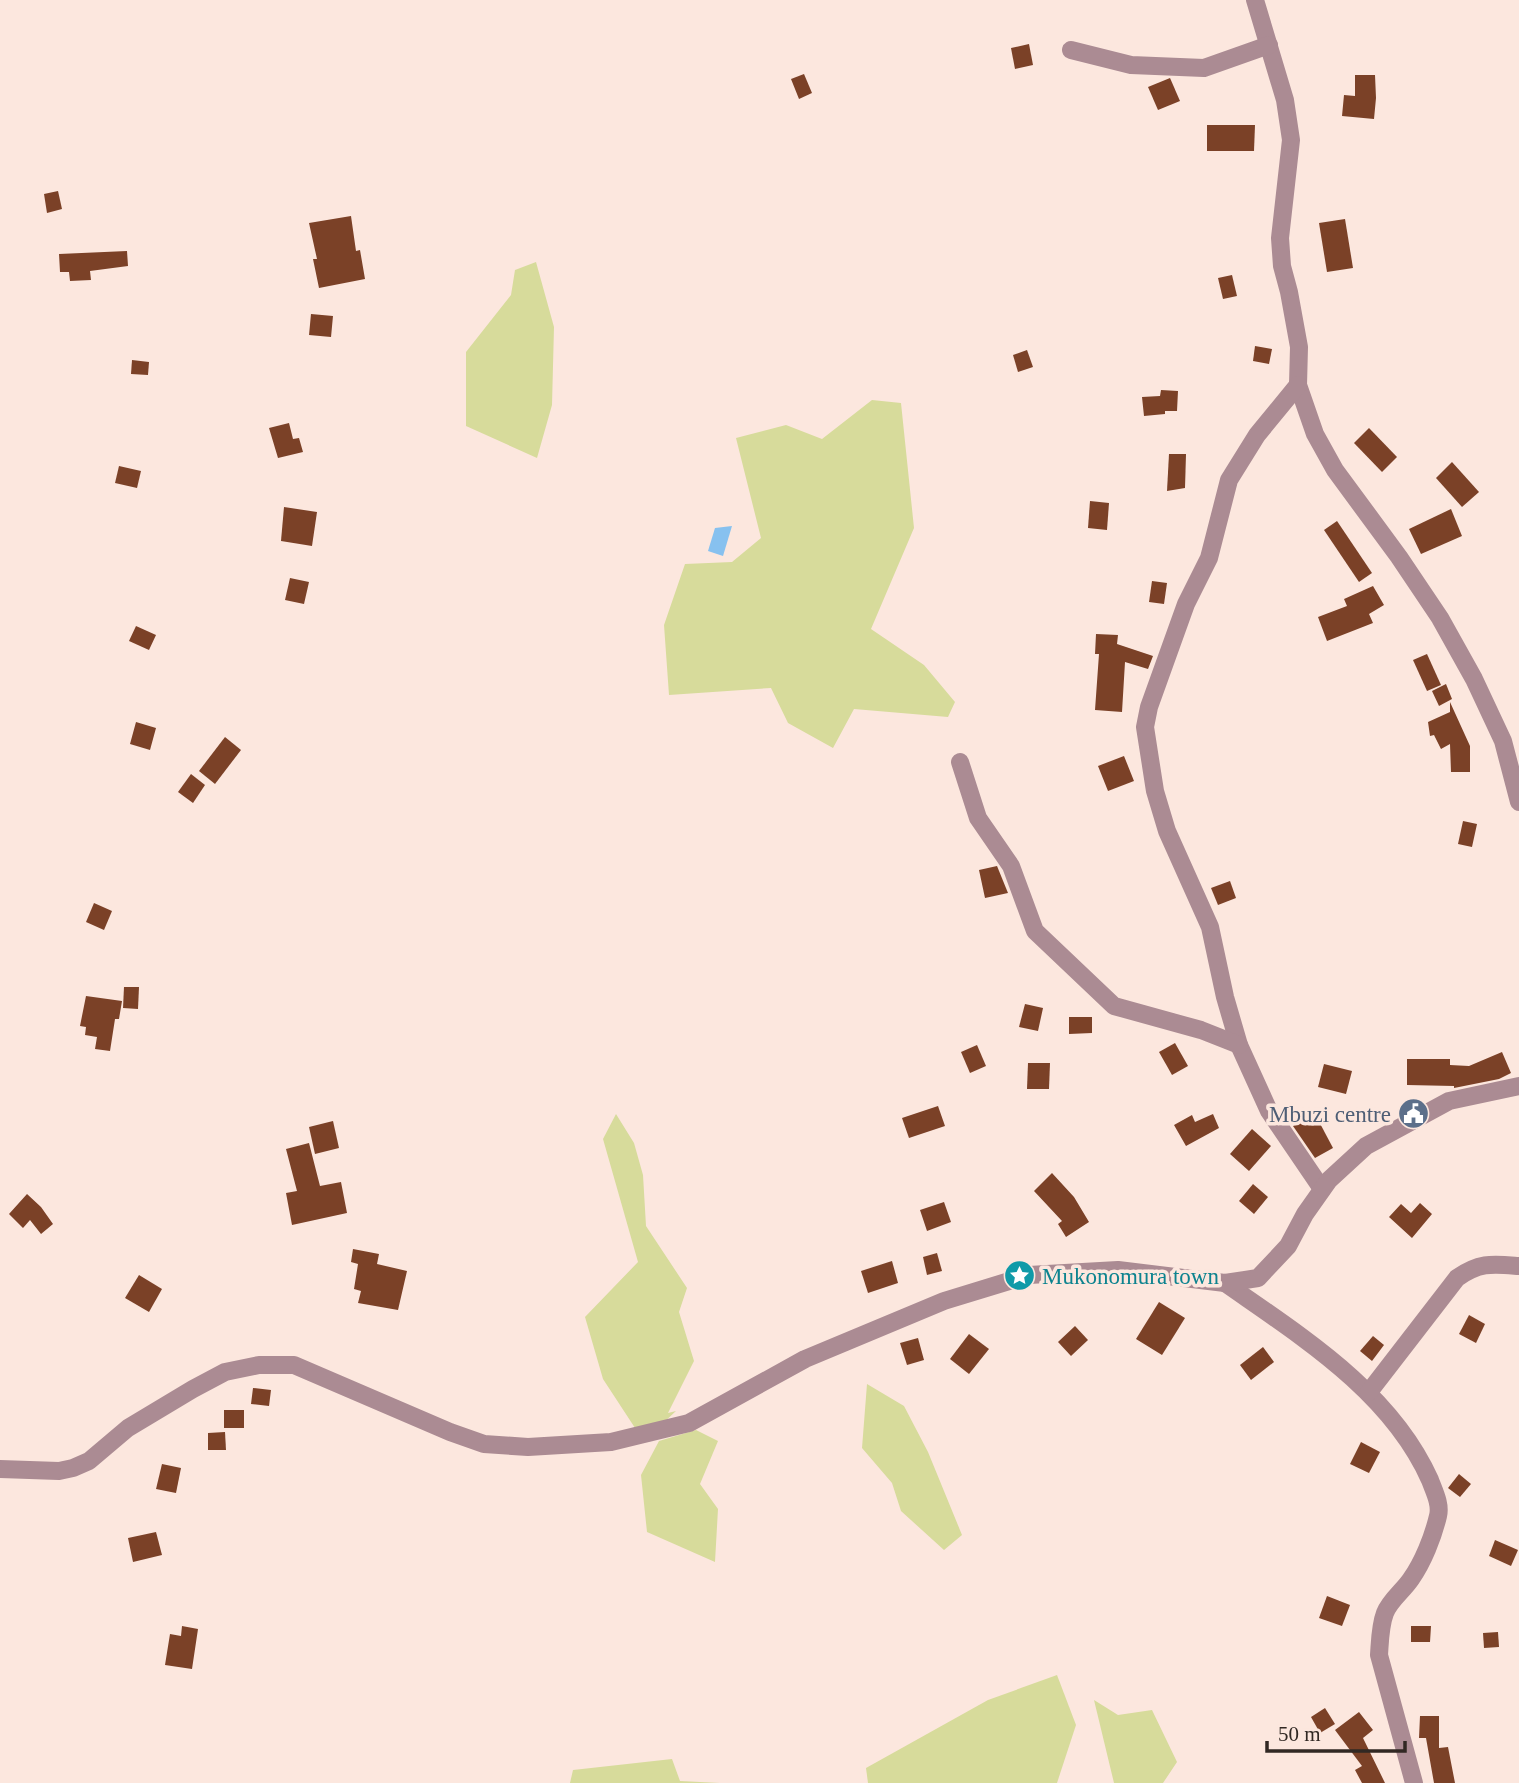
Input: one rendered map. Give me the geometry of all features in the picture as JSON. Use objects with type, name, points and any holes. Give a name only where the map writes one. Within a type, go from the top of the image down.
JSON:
[{"type":"street","points":[[1255,0],[1285,100],[1291,140],[1280,239],[1282,266],[1298,347],[1298,385],[1315,434],[1335,470],[1413,577],[1440,618],[1474,679],[1503,741],[1519,802]]},
{"type":"street","points":[[1071,50],[1131,65],[1204,68],[1269,45]]},
{"type":"street","points":[[1298,385],[1257,435],[1229,480],[1209,558],[1186,604],[1149,707],[1145,727],[1155,791],[1167,831],[1210,927],[1225,997],[1239,1045],[1269,1111],[1322,1189]]},
{"type":"street","points":[[960,762],[978,818],[1011,866],[1035,931],[1114,1006],[1201,1030],[1239,1045]]},
{"type":"street","points":[[0,1469],[59,1471],[73,1468],[89,1461],[128,1428],[193,1389],[225,1372],[259,1365],[294,1365],[484,1444],[528,1447],[611,1442],[689,1423],[804,1359],[944,1301],[1029,1275],[1118,1270],[1225,1283],[1258,1278],[1288,1246],[1329,1180],[1366,1146],[1448,1101],[1519,1086]]},
{"type":"street","points":[[1369,1392],[1457,1278],[1488,1263],[1519,1266]]},
{"type":"street","points":[[1225,1283],[1277,1319],[1369,1392],[1419,1456],[1436,1495],[1439,1513],[1422,1559],[1386,1611],[1380,1633],[1379,1655],[1414,1783]]},
{"type":"green space","points":[[536,262],[554,327],[552,405],[537,458],[466,426],[466,352],[511,295],[515,270]]},
{"type":"green space","points":[[872,400],[901,403],[914,528],[871,629],[924,665],[955,702],[948,717],[854,709],[833,748],[788,723],[771,688],[669,695],[664,625],[685,564],[732,562],[761,538],[736,438],[786,425],[822,439]]},
{"type":"green space","points":[[616,1114],[634,1143],[643,1175],[646,1226],[687,1288],[679,1312],[694,1361],[668,1413],[676,1411],[661,1425],[637,1431],[603,1379],[585,1317],[638,1262],[603,1139]]},
{"type":"green space","points":[[867,1384],[904,1406],[928,1452],[962,1535],[944,1550],[901,1511],[892,1483],[862,1448]]},
{"type":"green space","points":[[696,1430],[718,1441],[700,1484],[718,1509],[715,1562],[647,1532],[641,1475],[659,1441]]},
{"type":"green space","points":[[1057,1675],[1076,1725],[1057,1783],[868,1783],[866,1768],[988,1700]]},
{"type":"green space","points":[[1094,1700],[1118,1715],[1152,1710],[1177,1762],[1163,1783],[1114,1783]]},
{"type":"green space","points":[[672,1759],[680,1781],[720,1783],[570,1783],[573,1770]]},
{"type":"water","points":[[732,526],[723,556],[708,551],[715,528]]},
{"type":"building","points":[[1029,44],[1033,65],[1015,69],[1011,48]]},
{"type":"building","points":[[804,74],[812,93],[799,99],[791,79]]},
{"type":"building","points":[[1355,75],[1375,75],[1374,119],[1342,116],[1344,95],[1355,96]]},
{"type":"building","points":[[1170,78],[1180,101],[1158,110],[1148,87]]},
{"type":"building","points":[[1207,125],[1255,125],[1254,151],[1207,151]]},
{"type":"building","points":[[58,191],[62,209],[47,213],[44,194]]},
{"type":"building","points":[[351,216],[356,251],[360,250],[365,279],[319,288],[313,259],[317,259],[309,223]]},
{"type":"building","points":[[1345,219],[1353,268],[1327,272],[1319,223]]},
{"type":"building","points":[[127,251],[128,266],[90,271],[91,280],[70,281],[69,272],[60,272],[59,254]]},
{"type":"building","points":[[1232,275],[1237,296],[1223,299],[1218,278]]},
{"type":"building","points":[[311,314],[333,316],[331,337],[309,335]]},
{"type":"building","points":[[1255,346],[1272,349],[1269,364],[1253,361]]},
{"type":"building","points":[[1027,350],[1033,367],[1018,372],[1013,355]]},
{"type":"building","points":[[132,360],[149,362],[148,375],[131,374]]},
{"type":"building","points":[[1161,390],[1178,391],[1177,411],[1144,416],[1142,397],[1160,396]]},
{"type":"building","points":[[289,423],[293,439],[299,438],[303,452],[278,458],[269,428]]},
{"type":"building","points":[[1369,428],[1397,457],[1382,472],[1354,443]]},
{"type":"building","points":[[1169,454],[1186,454],[1185,488],[1167,491]]},
{"type":"building","points":[[1452,462],[1479,492],[1462,507],[1436,478]]},
{"type":"building","points":[[119,466],[141,471],[137,488],[115,483]]},
{"type":"building","points":[[1090,501],[1109,503],[1107,530],[1088,528]]},
{"type":"building","points":[[284,507],[317,512],[312,546],[281,541]]},
{"type":"building","points":[[1451,509],[1462,536],[1421,554],[1409,529]]},
{"type":"building","points":[[1337,521],[1372,573],[1359,582],[1324,530]]},
{"type":"building","points":[[290,578],[309,582],[304,604],[285,600]]},
{"type":"building","points":[[1152,581],[1167,583],[1164,604],[1149,602]]},
{"type":"building","points":[[1373,586],[1384,605],[1369,614],[1373,623],[1327,641],[1318,617],[1347,606],[1344,599]]},
{"type":"building","points":[[136,626],[156,635],[149,650],[129,641]]},
{"type":"building","points":[[1096,634],[1118,635],[1117,644],[1153,656],[1148,669],[1125,662],[1122,712],[1095,710],[1099,654],[1095,654]]},
{"type":"building","points":[[1427,654],[1441,685],[1427,691],[1413,660]]},
{"type":"building","points":[[1446,684],[1452,699],[1439,706],[1432,691]]},
{"type":"building","points":[[1450,702],[1470,746],[1470,772],[1451,772],[1450,744],[1441,749],[1434,735],[1430,736],[1428,722],[1450,712]]},
{"type":"building","points":[[136,722],[156,728],[150,750],[130,744]]},
{"type":"building","points":[[225,737],[241,750],[215,784],[199,771]]},
{"type":"building","points":[[1124,756],[1134,781],[1108,791],[1098,766]]},
{"type":"building","points":[[191,774],[205,785],[193,803],[178,792]]},
{"type":"building","points":[[1463,821],[1477,824],[1472,847],[1458,844]]},
{"type":"building","points":[[997,866],[1008,893],[985,898],[979,870]]},
{"type":"building","points":[[1230,881],[1236,898],[1218,905],[1211,888]]},
{"type":"building","points":[[94,903],[112,911],[104,930],[86,922]]},
{"type":"building","points":[[124,987],[139,987],[138,1009],[123,1008]]},
{"type":"building","points":[[86,996],[122,1001],[119,1019],[115,1019],[110,1051],[95,1049],[97,1037],[85,1035],[86,1027],[80,1026]]},
{"type":"building","points":[[1025,1004],[1043,1008],[1038,1031],[1019,1027]]},
{"type":"building","points":[[1069,1017],[1092,1017],[1092,1033],[1069,1034]]},
{"type":"building","points":[[1175,1043],[1188,1066],[1172,1075],[1159,1052]]},
{"type":"building","points":[[977,1045],[986,1066],[970,1073],[961,1052]]},
{"type":"building","points":[[1502,1052],[1511,1073],[1499,1079],[1454,1088],[1407,1085],[1407,1059],[1450,1059],[1450,1065],[1469,1066]]},
{"type":"building","points":[[1028,1063],[1050,1063],[1049,1089],[1027,1089]]},
{"type":"building","points":[[1324,1064],[1352,1071],[1346,1094],[1318,1087]]},
{"type":"building","points":[[938,1106],[945,1126],[909,1138],[902,1118]]},
{"type":"building","points":[[1213,1114],[1219,1128],[1186,1146],[1174,1125],[1192,1115],[1195,1122]]},
{"type":"building","points":[[1315,1114],[1333,1148],[1315,1158],[1293,1126]]},
{"type":"building","points":[[333,1121],[339,1148],[315,1154],[309,1127]]},
{"type":"building","points":[[1252,1129],[1271,1146],[1249,1171],[1230,1154]]},
{"type":"building","points":[[309,1143],[320,1186],[341,1182],[347,1213],[292,1225],[286,1193],[297,1191],[286,1149]]},
{"type":"building","points":[[1052,1173],[1074,1197],[1089,1222],[1066,1237],[1058,1224],[1062,1221],[1034,1191]]},
{"type":"building","points":[[1253,1184],[1268,1197],[1254,1214],[1239,1201]]},
{"type":"building","points":[[27,1194],[53,1224],[41,1234],[30,1220],[23,1228],[9,1214]]},
{"type":"building","points":[[944,1202],[951,1222],[927,1231],[920,1210]]},
{"type":"building","points":[[1420,1203],[1432,1214],[1412,1238],[1389,1217],[1401,1204],[1411,1213]]},
{"type":"building","points":[[353,1249],[379,1254],[377,1264],[407,1271],[398,1310],[358,1303],[361,1291],[354,1289],[358,1264],[351,1262]]},
{"type":"building","points":[[937,1253],[942,1271],[927,1275],[923,1257]]},
{"type":"building","points":[[892,1261],[898,1283],[868,1293],[861,1271]]},
{"type":"building","points":[[139,1275],[162,1289],[149,1312],[125,1298]]},
{"type":"building","points":[[1159,1302],[1185,1318],[1162,1355],[1136,1339]]},
{"type":"building","points":[[1469,1315],[1485,1324],[1476,1343],[1459,1334]]},
{"type":"building","points":[[1075,1326],[1088,1340],[1071,1356],[1058,1342]]},
{"type":"building","points":[[969,1334],[989,1349],[969,1374],[950,1359]]},
{"type":"building","points":[[1373,1336],[1384,1345],[1372,1361],[1360,1351]]},
{"type":"building","points":[[918,1338],[924,1360],[907,1365],[900,1343]]},
{"type":"building","points":[[1263,1347],[1274,1362],[1251,1380],[1240,1365]]},
{"type":"building","points":[[253,1388],[271,1390],[269,1406],[251,1404]]},
{"type":"building","points":[[224,1410],[244,1410],[244,1428],[224,1428]]},
{"type":"building","points":[[225,1432],[226,1450],[208,1450],[208,1433]]},
{"type":"building","points":[[1361,1442],[1380,1452],[1369,1473],[1350,1464]]},
{"type":"building","points":[[162,1464],[181,1468],[176,1493],[156,1489]]},
{"type":"building","points":[[1459,1474],[1471,1484],[1460,1497],[1448,1488]]},
{"type":"building","points":[[156,1532],[162,1555],[133,1562],[128,1538]]},
{"type":"building","points":[[1495,1540],[1518,1550],[1511,1566],[1489,1556]]},
{"type":"building","points":[[1327,1596],[1350,1605],[1342,1626],[1319,1618]]},
{"type":"building","points":[[182,1626],[198,1629],[192,1669],[165,1665],[170,1634],[181,1636]]},
{"type":"building","points":[[1411,1626],[1431,1626],[1430,1642],[1411,1642]]},
{"type":"building","points":[[1498,1632],[1499,1647],[1484,1648],[1483,1633]]},
{"type":"building","points":[[1325,1708],[1335,1724],[1320,1733],[1311,1717]]},
{"type":"building","points":[[1359,1712],[1373,1730],[1363,1738],[1385,1783],[1362,1783],[1355,1770],[1362,1766],[1335,1730]]},
{"type":"building","points":[[1420,1716],[1439,1716],[1439,1748],[1448,1747],[1455,1783],[1434,1783],[1426,1738],[1419,1738]]},
{"type":"place","name":"Mbuzi centre","points":[[1414,1114]]},
{"type":"place","name":"Mukonomura town","points":[[1019,1276]]}]
